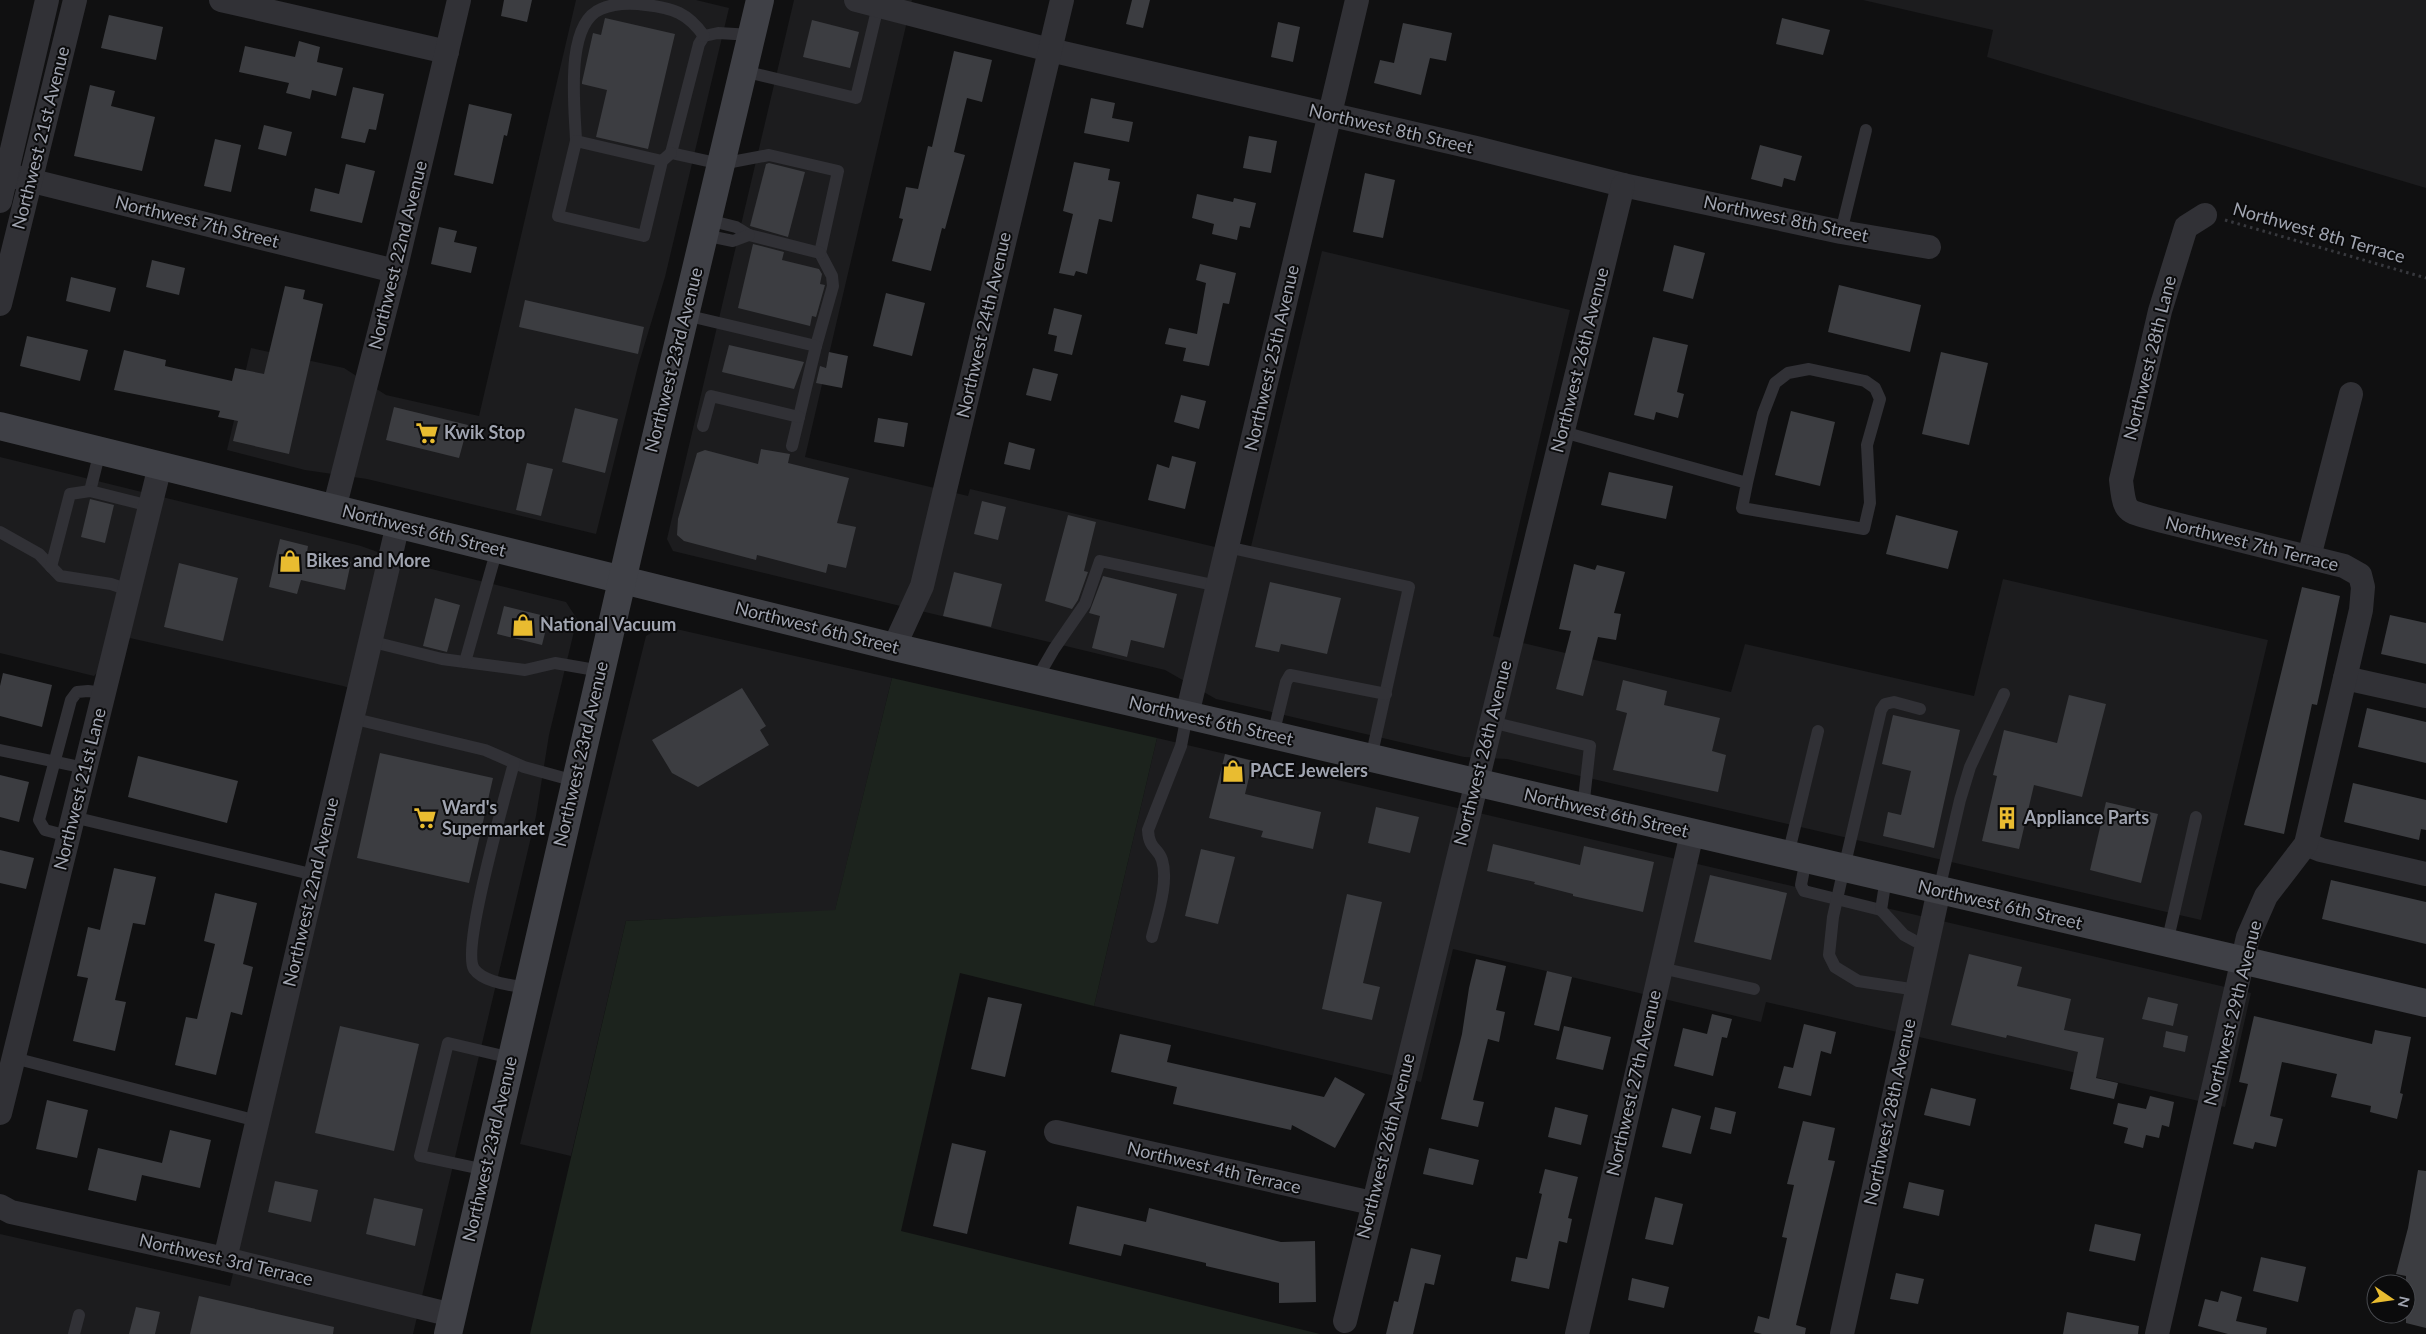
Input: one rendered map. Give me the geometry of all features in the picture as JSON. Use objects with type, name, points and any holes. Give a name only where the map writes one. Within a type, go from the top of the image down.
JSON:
[{"type":"main road","name":"Northwest 23rd Avenue","points":[[450,1324],[622,579],[760,0]]},
{"type":"main road","name":"Northwest 6th Street","points":[[0,426],[1036,680],[2426,1003]]},
{"type":"street","name":"Northwest 21st Avenue","points":[[0,201],[3,173],[47,0]]},
{"type":"street","name":"Northwest 21st Avenue","points":[[0,304],[76,0]]},
{"type":"street","points":[[221,0],[446,52]]},
{"type":"street","name":"Northwest 22nd Avenue","points":[[334,509],[395,271],[459,0]]},
{"type":"street","name":"Northwest 8th Street","points":[[856,0],[879,3],[1050,50],[1330,114],[1623,185],[1840,232],[1929,247]]},
{"type":"street","name":"Northwest 24th Avenue","points":[[894,646],[922,586],[1062,0]]},
{"type":"street","name":"Northwest 25th Avenue","points":[[1187,715],[1357,0]]},
{"type":"street","name":"Northwest 7th Street","points":[[3,173],[395,271]]},
{"type":"street","name":"Northwest 26th Avenue","points":[[1344,1321],[1623,185]]},
{"type":"street","name":"Northwest 28th Lane","points":[[2130,511],[2124,504],[2121,480],[2160,311],[2186,227],[2205,215]]},
{"type":"street","points":[[2309,558],[2351,394]]},
{"type":"street","name":"Northwest 21st Lane","points":[[0,1113],[160,466]]},
{"type":"street","name":"Northwest 7th Terrace","points":[[2130,511],[2344,566],[2360,575],[2363,587]]},
{"type":"street","name":"Northwest 22nd Avenue","points":[[224,1259],[398,524]]},
{"type":"street","name":"Northwest 29th Avenue","points":[[2157,1334],[2242,961],[2256,915],[2266,896],[2306,844],[2361,610],[2363,587]]},
{"type":"street","points":[[2345,678],[2426,696]]},
{"type":"street","name":"Northwest 27th Avenue","points":[[1577,1334],[1692,833]]},
{"type":"street","points":[[2306,844],[2321,850],[2426,874]]},
{"type":"street","name":"Northwest 28th Avenue","points":[[1842,1334],[1939,890]]},
{"type":"street","name":"Northwest 4th Terrace","points":[[1056,1132],[1372,1203]]},
{"type":"street","name":"Northwest 3rd Terrace","points":[[0,1206],[11,1212],[224,1259],[450,1324]]},
{"type":"lane","points":[[704,36],[693,21],[679,13],[659,6],[620,2],[600,9],[590,18],[582,29],[573,72],[576,141],[558,216],[644,236],[699,44],[704,36],[718,33],[752,35]]},
{"type":"lane","points":[[743,71],[856,98],[879,3]]},
{"type":"lane","points":[[1840,232],[1866,130]]},
{"type":"lane","points":[[576,141],[666,157],[721,164],[769,154],[838,171],[820,253],[832,276],[833,286],[816,346],[792,446]]},
{"type":"lane","points":[[706,228],[733,241],[749,235],[820,253]]},
{"type":"lane","points":[[685,315],[816,346]]},
{"type":"lane","points":[[1809,369],[1864,381],[1875,388],[1880,399],[1868,445],[1870,503],[1864,529],[1742,508],[1747,483],[1763,414],[1775,383],[1788,373],[1809,369]]},
{"type":"lane","points":[[703,426],[711,396],[799,417]]},
{"type":"lane","points":[[1563,432],[1747,483]]},
{"type":"lane","points":[[90,491],[100,451]]},
{"type":"lane","points":[[51,567],[70,494],[90,491],[150,506]]},
{"type":"lane","points":[[0,532],[32,549],[60,576],[111,584],[129,590]]},
{"type":"lane","points":[[1227,547],[1409,587],[1371,758]]},
{"type":"lane","points":[[465,662],[497,549]]},
{"type":"lane","points":[[1036,680],[1054,649],[1085,604],[1100,561],[1218,586]]},
{"type":"lane","points":[[369,641],[442,659],[525,670],[555,663],[601,671]]},
{"type":"lane","points":[[1273,735],[1286,682],[1290,675],[1386,694]]},
{"type":"lane","points":[[104,693],[77,692],[71,700],[39,820],[45,830],[71,827],[315,875]]},
{"type":"lane","points":[[1939,890],[1960,800],[1970,767],[2004,694]]},
{"type":"lane","points":[[1917,990],[1858,981],[1835,967],[1829,955],[1837,899],[1881,710],[1885,704],[1894,702],[1920,709]]},
{"type":"lane","points":[[1152,937],[1161,901],[1162,860],[1149,842],[1148,830],[1180,746],[1187,715]]},
{"type":"lane","points":[[351,718],[485,750],[514,762],[575,780]]},
{"type":"lane","points":[[1491,722],[1590,746],[1583,808]]},
{"type":"lane","points":[[1818,731],[1797,857],[1801,885],[1804,891],[1881,910],[1904,936],[1926,947]]},
{"type":"lane","points":[[0,750],[85,768]]},
{"type":"lane","points":[[514,762],[484,882],[471,954],[474,969],[479,973],[503,983],[527,988]]},
{"type":"lane","points":[[2167,943],[2196,818]]},
{"type":"lane","points":[[1881,910],[1886,878]]},
{"type":"lane","points":[[1661,968],[1754,989]]},
{"type":"lane","points":[[486,1170],[420,1156],[448,1043],[511,1058]]},
{"type":"lane","points":[[14,1058],[257,1121]]},
{"type":"lane","points":[[74,1334],[79,1315]]},
{"type":"path","name":"Northwest 8th Terrace","points":[[2205,215],[2426,278]]},
{"type":"shaded area","points":[[576,0],[696,0],[729,8],[665,277],[638,366],[596,534],[367,479],[305,470],[227,450],[251,348],[344,368],[386,395],[479,416]]},
{"type":"shaded area","points":[[794,0],[912,0],[805,457],[968,496],[970,489],[1249,555],[1322,251],[1570,310],[1493,636],[1731,692],[1745,644],[1974,696],[2003,579],[2268,640],[2201,920],[1507,759],[1464,757],[1216,699],[1165,670],[673,551],[667,539]]},
{"type":"shaded area","points":[[1863,0],[2426,0],[2426,188],[1987,57],[1993,30]]},
{"type":"shaded area","points":[[0,457],[361,546],[411,564],[566,602],[577,619],[549,735],[536,816],[413,1334],[0,1334],[0,1234],[230,1286],[370,694],[343,686],[130,638],[94,676],[0,653]]},
{"type":"shaded area","points":[[663,626],[892,678],[835,911],[626,921],[571,1156],[520,1144],[646,636]]},
{"type":"shaded area","points":[[892,678],[1157,738],[1094,1006],[960,973],[901,1231],[1320,1334],[530,1334],[626,921],[835,910]]},
{"type":"shaded area","points":[[1157,738],[2251,993],[2225,1107],[1766,1002],[1761,1022],[1453,949],[1421,1082],[1094,1006]]},
{"type":"building","points":[[504,0],[532,0],[527,22],[501,16]]},
{"type":"building","points":[[1132,0],[1150,0],[1143,28],[1126,24]]},
{"type":"building","points":[[109,15],[163,27],[156,60],[101,48]]},
{"type":"building","points":[[605,18],[675,34],[648,149],[596,137],[607,90],[582,84],[582,82],[593,33],[601,35]]},
{"type":"building","points":[[1782,18],[1830,30],[1823,55],[1776,44]]},
{"type":"building","points":[[812,20],[859,32],[850,68],[803,57]]},
{"type":"building","points":[[1278,22],[1300,27],[1293,62],[1271,57]]},
{"type":"building","points":[[1403,23],[1452,33],[1446,61],[1430,58],[1421,95],[1374,83],[1380,60],[1394,63]]},
{"type":"building","points":[[299,41],[320,47],[317,62],[343,68],[336,96],[312,90],[310,99],[286,93],[289,83],[239,72],[245,46],[295,57]]},
{"type":"building","points":[[954,51],[992,60],[982,102],[967,98],[954,152],[965,155],[945,229],[942,228],[931,271],[892,261],[903,219],[899,218],[906,187],[918,189],[928,146],[932,147]]},
{"type":"building","points":[[90,85],[115,91],[111,106],[155,117],[142,171],[74,156]]},
{"type":"building","points":[[353,87],[384,94],[376,130],[369,129],[365,143],[341,138]]},
{"type":"building","points":[[1091,98],[1115,103],[1112,118],[1133,122],[1129,142],[1084,133]]},
{"type":"building","points":[[469,104],[512,114],[507,136],[504,135],[493,184],[454,175]]},
{"type":"building","points":[[264,125],[292,132],[286,156],[258,149]]},
{"type":"building","points":[[1249,136],[1277,141],[1271,173],[1243,168]]},
{"type":"building","points":[[215,139],[241,145],[231,192],[204,186]]},
{"type":"building","points":[[1760,145],[1802,156],[1795,181],[1784,178],[1782,187],[1751,179]]},
{"type":"building","points":[[1074,162],[1110,169],[1108,180],[1120,182],[1112,222],[1099,219],[1087,274],[1076,271],[1074,276],[1059,273],[1073,214],[1063,211]]},
{"type":"building","points":[[769,163],[805,172],[788,237],[750,226],[766,164]]},
{"type":"building","points":[[346,164],[375,171],[362,223],[310,211],[315,188],[339,194]]},
{"type":"building","points":[[1365,173],[1395,180],[1383,238],[1353,232]]},
{"type":"building","points":[[1197,194],[1233,202],[1234,198],[1256,203],[1250,228],[1240,226],[1237,240],[1212,234],[1214,224],[1192,218]]},
{"type":"building","points":[[439,227],[457,231],[454,242],[477,247],[471,273],[431,264]]},
{"type":"building","points":[[753,244],[784,252],[782,260],[819,269],[822,274],[820,284],[825,285],[816,317],[812,316],[810,326],[738,308]]},
{"type":"building","points":[[1674,245],[1705,253],[1693,299],[1663,291]]},
{"type":"building","points":[[152,260],[185,268],[179,295],[146,287]]},
{"type":"building","points":[[1200,264],[1236,273],[1229,304],[1223,303],[1209,366],[1183,361],[1186,348],[1165,344],[1169,328],[1197,334],[1206,283],[1196,280]]},
{"type":"building","points":[[71,277],[116,288],[110,312],[66,301]]},
{"type":"building","points":[[1839,285],[1921,305],[1910,352],[1828,332]]},
{"type":"building","points":[[285,286],[305,290],[303,299],[323,304],[289,454],[233,441],[238,421],[218,417],[220,411],[114,390],[124,350],[166,360],[165,366],[232,381],[235,368],[264,374]]},
{"type":"building","points":[[886,293],[925,303],[912,356],[873,346]]},
{"type":"building","points":[[525,300],[644,327],[638,354],[519,327]]},
{"type":"building","points":[[1054,308],[1082,315],[1072,355],[1054,351],[1057,336],[1048,334]]},
{"type":"building","points":[[27,336],[88,350],[80,381],[20,366]]},
{"type":"building","points":[[1653,337],[1688,345],[1677,392],[1684,394],[1678,418],[1656,412],[1654,420],[1634,415]]},
{"type":"building","points":[[729,345],[804,362],[794,389],[722,372]]},
{"type":"building","points":[[829,352],[848,356],[842,388],[816,383],[820,366],[826,368]]},
{"type":"building","points":[[1941,352],[1988,363],[1969,445],[1922,434]]},
{"type":"building","points":[[1033,368],[1058,374],[1051,401],[1026,395]]},
{"type":"building","points":[[1181,395],[1206,401],[1199,429],[1174,422]]},
{"type":"building","name":"Kwik Stop","points":[[394,407],[468,425],[459,458],[386,440]]},
{"type":"building","points":[[575,408],[618,419],[605,473],[562,462]]},
{"type":"building","points":[[1791,411],[1835,422],[1820,486],[1775,475]]},
{"type":"building","points":[[878,418],[908,423],[904,447],[874,442]]},
{"type":"building","points":[[1009,442],[1035,449],[1030,470],[1004,464]]},
{"type":"building","points":[[761,449],[790,454],[788,463],[849,478],[837,523],[856,527],[846,568],[828,564],[826,573],[757,555],[756,560],[684,541],[677,535],[678,519],[697,453],[705,450],[758,464]]},
{"type":"building","points":[[1172,456],[1196,462],[1185,509],[1148,500],[1157,464],[1169,468]]},
{"type":"building","points":[[527,463],[553,469],[541,516],[516,510]]},
{"type":"building","points":[[1609,472],[1673,486],[1666,519],[1601,505]]},
{"type":"building","points":[[90,499],[114,505],[105,543],[81,537]]},
{"type":"building","points":[[982,501],[1006,507],[998,540],[974,534]]},
{"type":"building","points":[[1068,515],[1096,522],[1084,571],[1088,572],[1078,600],[1072,609],[1045,601]]},
{"type":"building","points":[[1896,515],[1958,531],[1948,569],[1886,554]]},
{"type":"building","points":[[280,539],[308,546],[307,552],[351,562],[345,590],[301,580],[297,594],[269,587]]},
{"type":"building","points":[[179,563],[238,578],[223,641],[164,627]]},
{"type":"building","points":[[1574,564],[1595,570],[1597,565],[1625,572],[1614,613],[1621,614],[1616,640],[1598,637],[1583,696],[1556,689],[1571,631],[1559,629]]},
{"type":"building","points":[[954,572],[1002,584],[991,627],[943,616]]},
{"type":"building","points":[[1103,576],[1177,594],[1164,648],[1131,640],[1127,657],[1092,648],[1100,616],[1089,613]]},
{"type":"building","points":[[1270,582],[1341,598],[1327,654],[1281,644],[1279,652],[1255,647]]},
{"type":"building","points":[[2302,587],[2340,596],[2317,705],[2312,704],[2284,834],[2244,825]]},
{"type":"building","points":[[435,598],[460,605],[447,652],[423,646]]},
{"type":"building","name":"National Vacuum","points":[[504,606],[549,617],[542,645],[497,634]]},
{"type":"building","points":[[2390,615],[2426,623],[2426,664],[2381,654]]},
{"type":"building","points":[[3,673],[52,685],[42,727],[0,716],[0,686]]},
{"type":"building","points":[[1623,680],[1667,691],[1664,705],[1720,718],[1712,751],[1726,755],[1718,792],[1613,770],[1627,713],[1616,710]]},
{"type":"building","points":[[742,688],[766,726],[760,730],[769,745],[698,787],[672,773],[652,740]]},
{"type":"building","points":[[2069,695],[2106,704],[2082,797],[2034,785],[2019,849],[1982,841],[1997,776],[1993,775],[2004,730],[2057,743]]},
{"type":"building","points":[[2367,708],[2426,722],[2426,763],[2358,747]]},
{"type":"building","points":[[1893,715],[1960,730],[1934,848],[1883,836],[1888,812],[1901,815],[1911,771],[1882,764]]},
{"type":"building","name":"Ward's Supermarket","points":[[380,753],[493,778],[469,883],[357,858]]},
{"type":"building","points":[[1225,754],[1253,761],[1245,794],[1321,812],[1313,849],[1261,837],[1263,831],[1209,818]]},
{"type":"building","points":[[138,756],[238,781],[227,823],[128,797]]},
{"type":"building","points":[[0,775],[29,782],[19,822],[0,817]]},
{"type":"building","points":[[2353,783],[2426,800],[2426,830],[2421,829],[2419,840],[2344,822]]},
{"type":"building","points":[[2106,802],[2158,814],[2141,883],[2090,870]]},
{"type":"building","points":[[1376,807],[1419,817],[1410,853],[1368,843]]},
{"type":"building","points":[[1493,844],[1580,865],[1584,846],[1654,862],[1643,912],[1573,896],[1573,894],[1534,884],[1535,882],[1487,871]]},
{"type":"building","points":[[1201,849],[1235,857],[1218,924],[1185,916]]},
{"type":"building","points":[[0,850],[34,858],[26,889],[0,883]]},
{"type":"building","points":[[114,868],[156,877],[145,925],[133,923],[115,1000],[126,1002],[115,1051],[73,1041],[88,978],[77,976],[88,927],[100,930]]},
{"type":"building","points":[[1710,875],[1787,893],[1771,960],[1694,942]]},
{"type":"building","points":[[2331,880],[2426,902],[2426,944],[2322,919]]},
{"type":"building","points":[[215,893],[257,903],[243,964],[253,967],[242,1015],[231,1012],[216,1075],[175,1065],[186,1017],[197,1019],[215,944],[204,941]]},
{"type":"building","points":[[1347,894],[1382,902],[1363,983],[1380,987],[1372,1020],[1322,1009]]},
{"type":"building","points":[[1969,954],[2022,967],[2017,986],[2071,999],[2064,1030],[2104,1038],[2096,1078],[2118,1083],[2114,1099],[2070,1089],[2078,1052],[2007,1035],[2006,1038],[1951,1025]]},
{"type":"building","points":[[1476,959],[1506,966],[1496,1010],[1505,1012],[1499,1042],[1488,1039],[1473,1100],[1484,1102],[1478,1127],[1441,1119],[1462,1034],[1469,988]]},
{"type":"building","points":[[1547,971],[1572,977],[1559,1031],[1534,1025]]},
{"type":"building","points":[[988,997],[1022,1004],[1005,1077],[971,1069]]},
{"type":"building","points":[[2148,997],[2178,1004],[2173,1026],[2142,1019]]},
{"type":"building","points":[[1712,1014],[1732,1019],[1727,1038],[1722,1037],[1713,1076],[1674,1066],[1683,1028],[1707,1034]]},
{"type":"building","points":[[2254,1016],[2372,1044],[2375,1030],[2411,1037],[2400,1093],[2403,1094],[2397,1119],[2370,1112],[2371,1106],[2331,1097],[2337,1074],[2282,1062],[2270,1116],[2283,1119],[2276,1147],[2255,1142],[2253,1149],[2233,1144],[2248,1084],[2239,1082]]},
{"type":"building","points":[[1804,1024],[1836,1032],[1831,1054],[1821,1051],[1811,1096],[1778,1088],[1784,1066],[1793,1068]]},
{"type":"building","points":[[340,1026],[419,1044],[394,1151],[315,1133]]},
{"type":"building","points":[[1564,1026],[1611,1037],[1603,1070],[1556,1059]]},
{"type":"building","points":[[2166,1031],[2188,1036],[2185,1052],[2163,1047]]},
{"type":"building","points":[[1120,1034],[1171,1045],[1167,1062],[1324,1097],[1335,1077],[1365,1094],[1335,1148],[1292,1125],[1291,1130],[1173,1104],[1177,1087],[1111,1072]]},
{"type":"building","points":[[1931,1088],[1976,1099],[1970,1126],[1924,1115]]},
{"type":"building","points":[[2150,1096],[2174,1102],[2169,1127],[2162,1125],[2159,1138],[2146,1135],[2143,1148],[2124,1143],[2128,1128],[2113,1124],[2118,1103],[2146,1109]]},
{"type":"building","points":[[47,1100],[88,1110],[77,1158],[36,1149]]},
{"type":"building","points":[[1555,1107],[1588,1115],[1581,1145],[1548,1137]]},
{"type":"building","points":[[1715,1107],[1736,1112],[1731,1134],[1710,1129]]},
{"type":"building","points":[[1672,1108],[1701,1116],[1691,1154],[1662,1147]]},
{"type":"building","points":[[1803,1121],[1835,1128],[1828,1160],[1835,1161],[1796,1325],[1806,1328],[1805,1334],[1762,1334],[1754,1332],[1758,1316],[1769,1319],[1787,1238],[1782,1237],[1794,1185],[1787,1184]]},
{"type":"building","points":[[170,1130],[211,1140],[200,1188],[142,1175],[136,1201],[88,1190],[98,1148],[162,1163]]},
{"type":"building","points":[[952,1143],[986,1151],[967,1234],[933,1226]]},
{"type":"building","points":[[1429,1148],[1479,1160],[1473,1185],[1423,1174]]},
{"type":"building","points":[[1545,1169],[1578,1177],[1568,1218],[1572,1219],[1567,1243],[1559,1241],[1549,1289],[1511,1281],[1516,1257],[1527,1259],[1542,1194],[1539,1193]]},
{"type":"building","points":[[2418,1170],[2426,1171],[2426,1328],[2410,1324],[2416,1324],[2416,1274],[2396,1274],[2408,1228]]},
{"type":"building","points":[[275,1181],[318,1190],[311,1222],[268,1212]]},
{"type":"building","points":[[1909,1182],[1944,1190],[1939,1216],[1903,1208]]},
{"type":"building","points":[[1655,1197],[1683,1204],[1673,1245],[1645,1239]]},
{"type":"building","points":[[374,1198],[423,1209],[415,1246],[366,1234]]},
{"type":"building","points":[[1077,1206],[1146,1222],[1149,1208],[1281,1242],[1315,1241],[1316,1302],[1279,1303],[1279,1283],[1206,1266],[1206,1263],[1124,1244],[1121,1256],[1069,1244]]},
{"type":"building","points":[[2095,1224],[2141,1234],[2135,1261],[2089,1251]]},
{"type":"building","points":[[1411,1248],[1441,1255],[1434,1285],[1425,1283],[1413,1334],[1386,1334],[1394,1301],[1398,1302]]},
{"type":"building","points":[[2261,1257],[2306,1267],[2298,1302],[2253,1291]]},
{"type":"building","points":[[1896,1273],[1924,1279],[1918,1304],[1890,1299]]},
{"type":"building","points":[[1632,1278],[1669,1287],[1664,1308],[1628,1300]]},
{"type":"building","points":[[2221,1291],[2242,1297],[2236,1321],[2267,1328],[2266,1334],[2228,1334],[2198,1326],[2205,1299],[2218,1302]]},
{"type":"building","points":[[199,1296],[334,1327],[333,1334],[190,1334]]},
{"type":"building","points":[[136,1307],[160,1312],[155,1334],[129,1334]]},
{"type":"building","points":[[2067,1312],[2139,1326],[2138,1334],[2063,1334]]},
{"type":"place","name":"Kwik Stop","points":[[427,433]]},
{"type":"place","name":"Bikes and More","points":[[290,561]]},
{"type":"place","name":"National Vacuum","points":[[523,625]]},
{"type":"place","name":"PACE Jewelers","points":[[1233,771]]},
{"type":"place","name":"Ward's Supermarket","points":[[425,818]]},
{"type":"place","name":"Appliance Parts","points":[[2007,818]]}]
